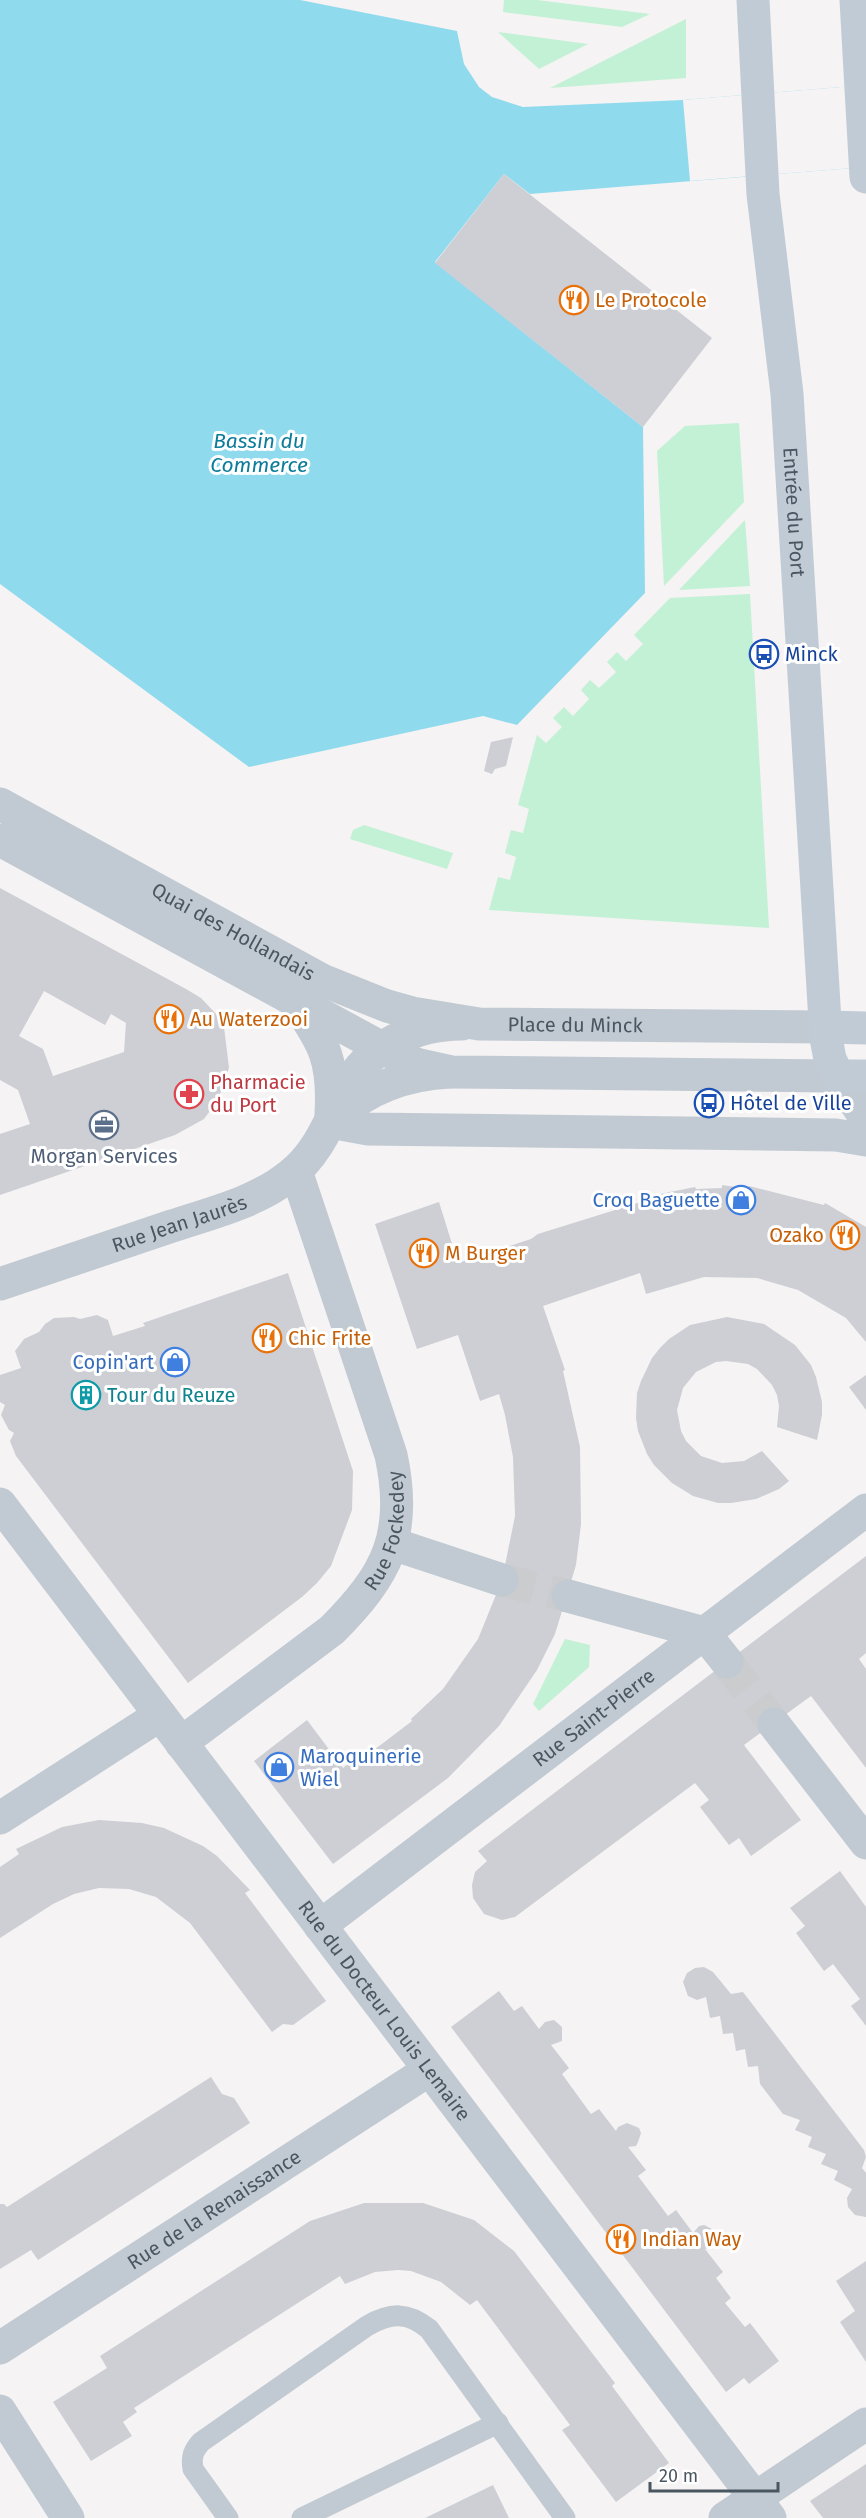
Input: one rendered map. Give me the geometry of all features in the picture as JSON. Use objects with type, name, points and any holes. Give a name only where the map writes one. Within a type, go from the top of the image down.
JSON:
[{"type":"main road","name":"Entrée du Port","points":[[753,0],[763,194],[786,394],[827,1048],[852,1076]]},
{"type":"main road","points":[[856,0],[866,177]]},
{"type":"main road","name":"Place du Minck","points":[[826,1027],[866,1028]]},
{"type":"street","name":"Quai des Hollandais","points":[[0,804],[341,989],[412,1013],[479,1024]]},
{"type":"street","name":"Quai des Hollandais","points":[[0,840],[382,1048],[416,1064],[452,1072]]},
{"type":"street","points":[[295,1001],[314,1028],[328,1058],[332,1080],[330,1122]]},
{"type":"street","name":"Place du Minck","points":[[330,1122],[356,1072],[382,1048],[402,1036],[445,1024],[826,1027]]},
{"type":"street","points":[[330,1122],[358,1100],[393,1082],[419,1075],[452,1072],[852,1076],[866,1119]]},
{"type":"street","points":[[330,1122],[368,1129],[836,1135],[866,1140]]},
{"type":"street","name":"Rue Jean Jaurès","points":[[0,1284],[225,1208],[272,1188],[296,1171],[308,1158],[330,1122]]},
{"type":"street","name":"Rue Fockedey","points":[[181,1743],[332,1629],[367,1590],[381,1569],[393,1544],[398,1501],[391,1455],[296,1171]]},
{"type":"street","name":"Rue du Docteur Louis Lemaire","points":[[0,1504],[762,2508]]},
{"type":"street","name":"Rue Saint-Pierre","points":[[320,1926],[866,1510]]},
{"type":"street","points":[[393,1544],[502,1580]]},
{"type":"street","points":[[568,1596],[704,1633],[728,1662]]},
{"type":"street","points":[[0,1818],[160,1715]]},
{"type":"street","points":[[774,1724],[866,1843]]},
{"type":"street","name":"Rue de la Renaissance","points":[[0,2348],[429,2070]]},
{"type":"street","points":[[0,2411],[68,2518]]},
{"type":"street","points":[[725,2518],[762,2508],[866,2424]]},
{"type":"lane","points":[[228,2518],[193,2469],[192,2460],[195,2449],[201,2442],[379,2319],[403,2316],[417,2319],[429,2329],[565,2518]]},
{"type":"lane","points":[[302,2518],[498,2423]]},
{"type":"green space","points":[[504,0],[537,0],[650,14],[622,27],[503,12]]},
{"type":"green space","points":[[686,19],[686,78],[550,88]]},
{"type":"green space","points":[[498,32],[588,44],[539,69]]},
{"type":"green space","points":[[739,423],[744,502],[664,586],[657,451],[685,426]]},
{"type":"green space","points":[[745,520],[750,586],[679,590]]},
{"type":"green space","points":[[750,594],[769,928],[489,910],[498,877],[510,880],[516,857],[505,853],[511,830],[523,833],[529,809],[518,805],[537,735],[546,743],[562,727],[553,718],[564,707],[573,716],[589,699],[581,690],[590,680],[599,688],[616,672],[607,662],[617,652],[626,661],[643,644],[634,635],[670,598]]},
{"type":"green space","points":[[364,825],[453,853],[447,869],[350,839],[353,830]]},
{"type":"green space","points":[[565,1639],[590,1645],[589,1667],[539,1711],[533,1704]]},
{"type":"water","name":"Bassin du Commerce","points":[[0,0],[300,0],[457,31],[464,64],[479,87],[492,97],[523,107],[683,100],[866,85],[866,167],[530,194],[504,174],[435,262],[643,427],[645,593],[517,725],[483,716],[249,767],[0,584]]},
{"type":"pier","points":[[866,85],[866,167],[690,181],[683,100]]},
{"type":"building","name":"Le Protocole","points":[[504,174],[712,338],[643,427],[435,263]]},
{"type":"building","points":[[513,737],[506,766],[495,769],[492,774],[484,771],[491,742]]},
{"type":"building","points":[[0,888],[201,998],[216,1014],[224,1027],[229,1068],[218,1100],[204,1119],[175,1135],[0,1195],[0,1134],[30,1124],[18,1090],[0,1080]],"holes":[[[44,991],[105,1025],[111,1014],[126,1023],[124,1052],[53,1076],[43,1049],[19,1036]]]},
{"type":"building","points":[[722,1185],[749,1189],[749,1186],[824,1205],[825,1203],[866,1227],[866,1342],[846,1318],[798,1290],[757,1278],[704,1277],[646,1294],[640,1273],[543,1306],[565,1370],[563,1371],[580,1447],[581,1524],[576,1565],[555,1634],[537,1670],[499,1726],[448,1778],[333,1864],[254,1761],[307,1720],[343,1768],[350,1762],[353,1766],[412,1721],[411,1719],[443,1689],[478,1639],[502,1580],[515,1516],[513,1457],[499,1394],[480,1401],[458,1335],[417,1349],[375,1224],[439,1202],[458,1263],[531,1239],[538,1234],[660,1196],[660,1194],[695,1187],[696,1189],[722,1188]]},
{"type":"building","points":[[288,1273],[353,1471],[352,1510],[331,1566],[317,1583],[302,1597],[188,1683],[16,1456],[10,1441],[14,1433],[9,1430],[1,1415],[5,1405],[0,1402],[0,1375],[21,1368],[15,1351],[24,1339],[39,1332],[54,1318],[80,1319],[97,1315],[108,1320],[113,1336],[145,1326],[143,1323]]},
{"type":"building","points":[[727,1317],[764,1324],[795,1345],[811,1365],[816,1377],[822,1402],[822,1415],[817,1440],[777,1427],[779,1406],[777,1395],[772,1385],[757,1369],[748,1364],[726,1361],[716,1362],[696,1372],[683,1388],[677,1410],[681,1431],[686,1441],[701,1456],[722,1463],[744,1461],[762,1451],[789,1481],[779,1489],[756,1499],[718,1503],[693,1496],[672,1483],[654,1465],[638,1431],[637,1393],[652,1358],[669,1339],[690,1325]]},
{"type":"building","points":[[866,1375],[866,1410],[849,1387]]},
{"type":"building","points":[[866,1556],[866,1653],[859,1659],[866,1669],[866,1768],[811,1696],[744,1745],[801,1820],[751,1856],[739,1838],[729,1845],[700,1807],[709,1800],[695,1783],[515,1917],[502,1920],[484,1914],[473,1898],[472,1885],[475,1872],[487,1861],[478,1851]]},
{"type":"building","points":[[99,1820],[142,1823],[164,1828],[203,1846],[217,1856],[250,1890],[245,1893],[326,2001],[293,2025],[283,2024],[272,2032],[190,1923],[156,1897],[129,1889],[99,1888],[74,1894],[53,1904],[0,1938],[0,1867],[19,1854],[16,1849],[62,1827]]},
{"type":"building","points":[[840,1871],[866,1907],[866,2026],[851,2006],[860,1999],[833,1964],[824,1971],[796,1933],[805,1926],[790,1908]]},
{"type":"building","points":[[704,1967],[713,1972],[731,1994],[743,1992],[864,2150],[866,2157],[862,2168],[866,2173],[866,2217],[855,2215],[848,2207],[847,2198],[852,2189],[834,2180],[838,2171],[821,2164],[826,2154],[808,2147],[812,2137],[795,2130],[800,2120],[783,2114],[760,2084],[758,2066],[748,2067],[745,2049],[736,2051],[733,2033],[723,2034],[720,2016],[710,2018],[706,1997],[697,2000],[688,1996],[683,1982],[687,1973],[695,1968]]},
{"type":"building","points":[[499,1991],[514,2011],[522,2006],[539,2029],[545,2022],[554,2020],[562,2027],[562,2041],[551,2045],[569,2068],[562,2074],[591,2114],[599,2109],[616,2131],[618,2127],[627,2123],[639,2128],[641,2133],[636,2146],[628,2147],[646,2170],[638,2176],[668,2216],[676,2210],[693,2233],[699,2226],[704,2225],[716,2231],[718,2240],[716,2245],[705,2249],[723,2272],[716,2278],[731,2298],[725,2303],[745,2327],[750,2323],[779,2361],[749,2384],[744,2378],[726,2392],[451,2027]]},
{"type":"building","points":[[211,2077],[222,2094],[234,2098],[250,2123],[38,2260],[31,2250],[0,2269],[0,2204],[7,2207]]},
{"type":"building","points":[[364,2203],[423,2203],[474,2220],[514,2251],[615,2383],[612,2386],[669,2463],[616,2502],[562,2430],[570,2425],[477,2300],[470,2305],[441,2282],[411,2271],[398,2270],[375,2272],[345,2284],[340,2276],[134,2408],[137,2412],[123,2422],[132,2436],[91,2461],[53,2402],[107,2368],[100,2356],[310,2221]]},
{"type":"building","points":[[866,2261],[866,2362],[840,2322],[855,2311],[836,2281]]},
{"type":"building","points":[[866,2464],[866,2518],[823,2518],[810,2501]]},
{"type":"building","points":[[493,2485],[509,2518],[425,2518]]},
{"type":"tunnel","points":[[502,1580],[568,1596]]},
{"type":"tunnel","points":[[727,1662],[774,1724]]},
{"type":"place","name":"Le Protocole","points":[[574,300]]},
{"type":"place","name":"Minck","points":[[764,654]]},
{"type":"place","name":"Au Waterzooi","points":[[169,1019]]},
{"type":"place","name":"Pharmacie du Port","points":[[189,1094]]},
{"type":"place","name":"Hôtel de Ville","points":[[709,1103]]},
{"type":"place","name":"Morgan Services","points":[[104,1125]]},
{"type":"place","name":"Croq Baguette","points":[[741,1200]]},
{"type":"place","name":"Ozako","points":[[845,1235]]},
{"type":"place","name":"M Burger","points":[[424,1253]]},
{"type":"place","name":"Chic Frite","points":[[267,1338]]},
{"type":"place","name":"Copin'art","points":[[175,1362]]},
{"type":"place","name":"Tour du Reuze","points":[[86,1395]]},
{"type":"place","name":"Maroquinerie Wiel","points":[[279,1767]]},
{"type":"place","name":"Indian Way","points":[[621,2239]]}]
